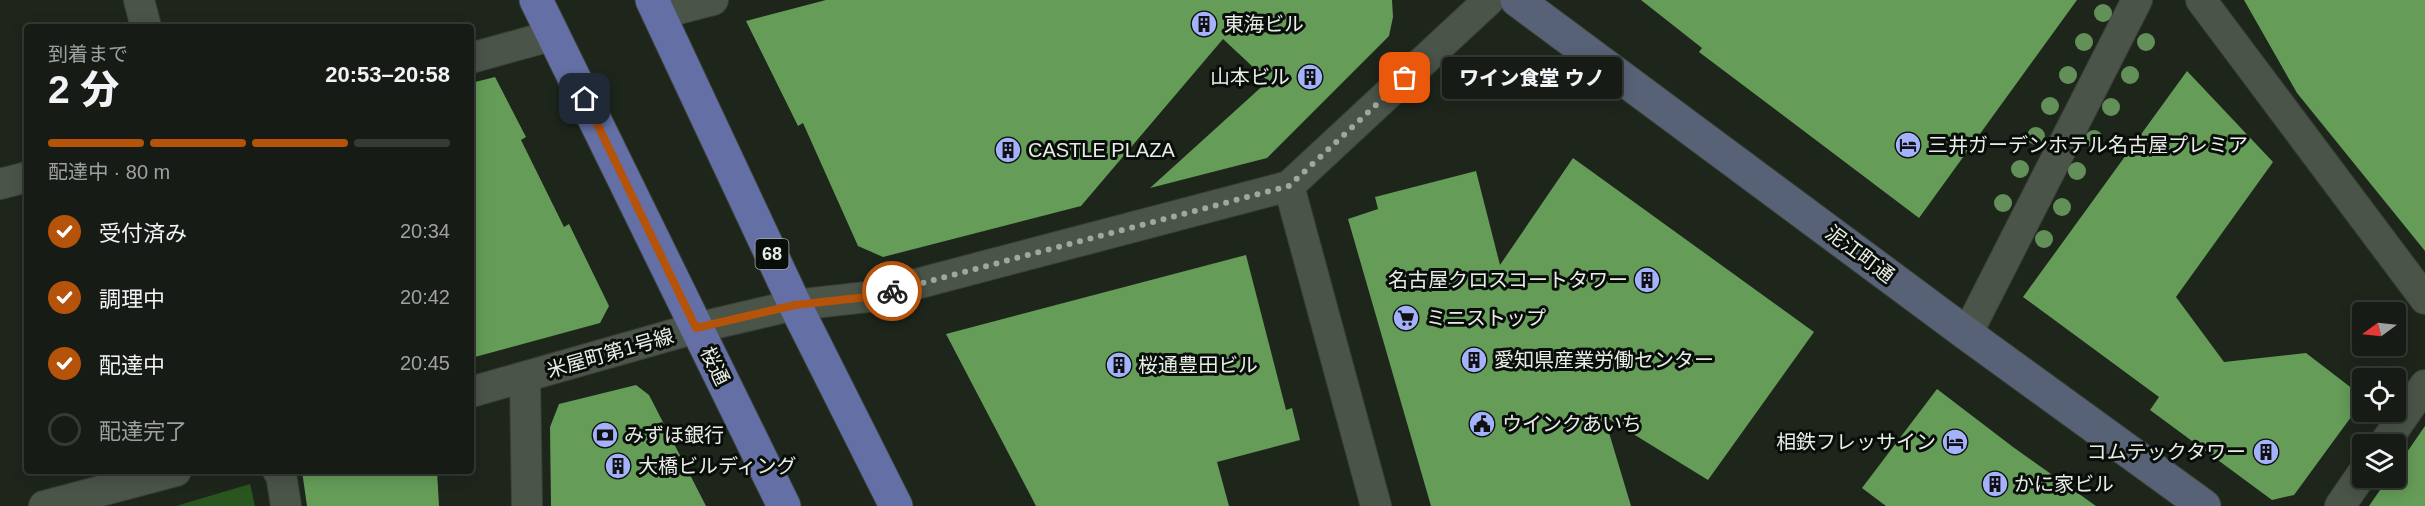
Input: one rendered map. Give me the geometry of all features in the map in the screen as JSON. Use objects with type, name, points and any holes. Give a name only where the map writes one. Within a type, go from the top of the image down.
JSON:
[{"type":"main road","name":"桜通","points":[[536,0],[784,506]]},
{"type":"main road","name":"68","points":[[656,7],[795,305],[896,506]]},
{"type":"street","points":[[139,0],[145,24]]},
{"type":"street","points":[[656,7],[713,0]]},
{"type":"street","name":"米屋町第1号線","points":[[474,391],[696,328],[795,305],[867,297],[1289,186],[1489,0]]},
{"type":"street","name":"泥江町通","points":[[1517,0],[1966,334],[2204,506]]},
{"type":"street","points":[[1966,334],[2137,0]]},
{"type":"street","points":[[2201,0],[2425,299]]},
{"type":"street","points":[[474,57],[554,35]]},
{"type":"street","points":[[0,184],[24,178]]},
{"type":"street","points":[[1289,186],[1376,506]]},
{"type":"street","points":[[525,377],[527,506]]},
{"type":"street","points":[[2391,434],[2425,385]]},
{"type":"street","points":[[44,506],[165,474]]},
{"type":"street","points":[[281,474],[286,506]]},
{"type":"street","points":[[2340,506],[2352,488]]},
{"type":"green space","points":[[250,484],[255,506],[176,506]]},
{"type":"building","name":"CASTLE PLAZA","points":[[826,0],[1392,0],[1393,17],[1389,36],[1267,158],[1150,188],[1268,81],[1223,39],[1081,206],[883,257],[858,246],[803,123],[798,126],[746,21]]},
{"type":"building","points":[[1641,0],[2077,0],[1919,218],[1699,52],[1702,48]]},
{"type":"building","points":[[2244,0],[2425,0],[2425,251],[2297,93]]},
{"type":"building","points":[[2187,71],[2273,162],[2176,297],[2224,362],[2306,353],[2352,388],[2352,416],[2294,495],[2272,500],[2150,410],[2159,397],[2023,297]]},
{"type":"building","points":[[495,77],[526,137],[521,140],[564,227],[569,224],[609,306],[600,323],[474,357],[474,82]]},
{"type":"building","points":[[1573,158],[1814,332],[1708,480],[1604,416],[1631,506],[1431,506],[1348,219],[1378,209],[1375,197],[1476,171],[1500,265]]},
{"type":"building","name":"桜通豊田ビル","points":[[1246,255],[1286,410],[1292,408],[1300,440],[1217,462],[1229,506],[1036,506],[946,334]]},
{"type":"building","name":"大橋ビルディング","points":[[636,385],[649,395],[706,506],[551,506],[550,427],[559,404]]},
{"type":"building","points":[[1937,389],[2096,506],[1886,506],[1862,488]]},
{"type":"building","points":[[2425,426],[2425,506],[2369,506],[2381,488],[2406,488],[2406,454]]},
{"type":"building","points":[[302,474],[437,474],[439,506],[307,506]]},
{"type":"way so far","points":[[892,291],[1289,186],[1405,78]]},
{"type":"place","name":"東海ビル","points":[[1204,24]]},
{"type":"place","name":"山本ビル","points":[[1310,77]]},
{"type":"place","name":"ワイン食堂 ウノ","points":[[1405,78]]},
{"type":"place","name":"三井ガーデンホテル名古屋プレミア","points":[[1908,145]]},
{"type":"place","name":"CASTLE PLAZA","points":[[1008,150]]},
{"type":"place","name":"名古屋クロスコートタワー","points":[[1647,280]]},
{"type":"place","name":"ミニストップ","points":[[1406,318]]},
{"type":"place","name":"愛知県産業労働センター","points":[[1474,360]]},
{"type":"place","name":"桜通豊田ビル","points":[[1119,365]]},
{"type":"place","name":"ウインクあいち","points":[[1482,424]]},
{"type":"place","name":"みずほ銀行","points":[[605,435]]},
{"type":"place","name":"相鉄フレッサイン","points":[[1955,442]]},
{"type":"place","name":"コムテックタワー","points":[[2266,452]]},
{"type":"place","name":"大橋ビルディング","points":[[618,466]]},
{"type":"place","name":"かに家ビル","points":[[1995,484]]},
{"type":"route","points":[[585,99],[696,328],[795,305],[867,297],[892,291]]}]
